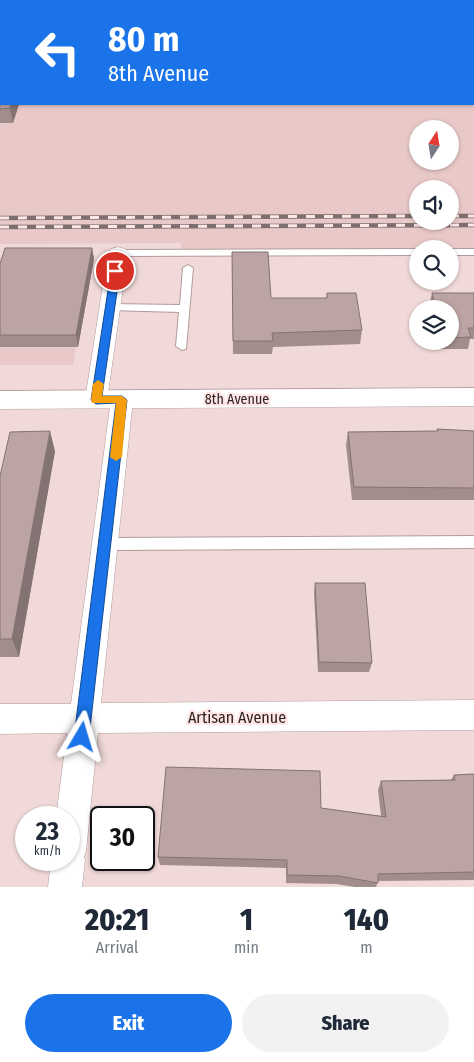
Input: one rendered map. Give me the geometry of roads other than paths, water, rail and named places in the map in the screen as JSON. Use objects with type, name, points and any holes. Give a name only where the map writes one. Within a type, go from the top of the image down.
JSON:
[{"type":"main road","name":"8th Avenue","points":[[0,400],[474,397]]},
{"type":"street","points":[[74,806],[106,544],[109,307],[118,253]]},
{"type":"street","name":"Artisan Avenue","points":[[0,719],[474,715]]},
{"type":"street","points":[[65,887],[67,871]]},
{"type":"lane","points":[[118,253],[409,252]]},
{"type":"lane","points":[[459,252],[474,252]]},
{"type":"lane","points":[[182,346],[188,268]]},
{"type":"lane","points":[[109,307],[185,309]]},
{"type":"lane","points":[[106,544],[474,542]]},
{"type":"railway","points":[[0,218],[409,216]]},
{"type":"railway","points":[[459,216],[474,216]]},
{"type":"railway","points":[[0,227],[474,225]]}]
